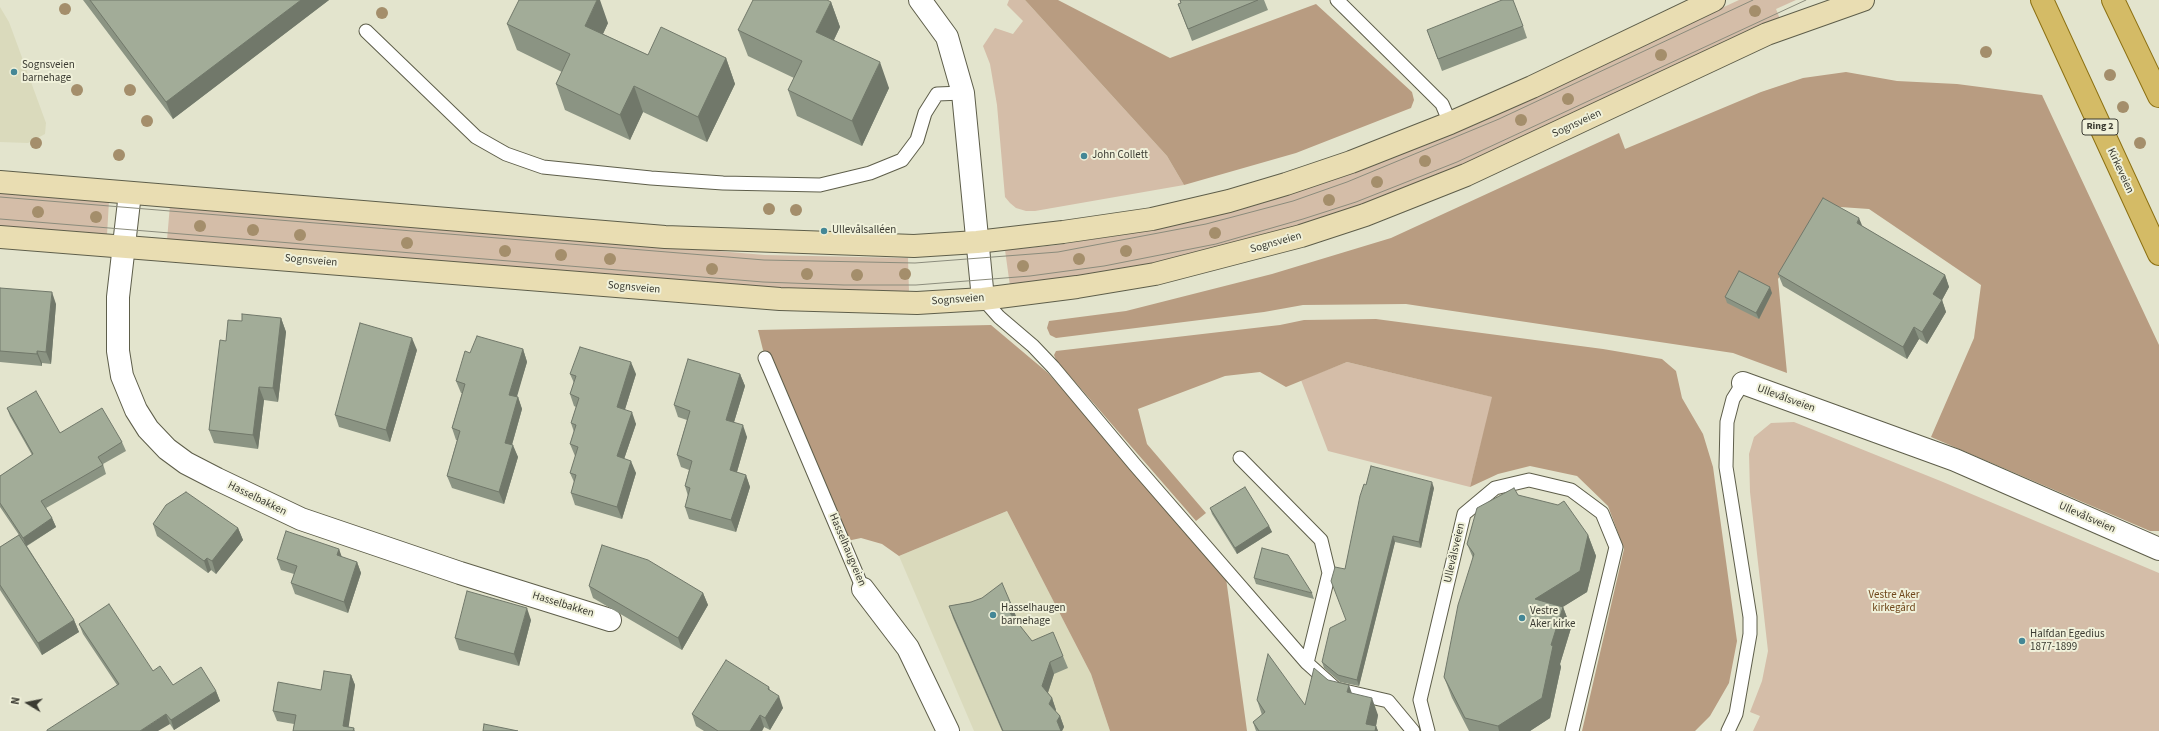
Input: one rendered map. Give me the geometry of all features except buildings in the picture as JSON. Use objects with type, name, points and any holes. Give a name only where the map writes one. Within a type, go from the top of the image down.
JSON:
[{"type":"main road","points":[[0,182],[665,238],[914,246],[977,242],[1113,226],[1152,219],[1229,201],[1351,162],[1450,123],[1532,87],[1714,0]]},
{"type":"main road","name":"Sognsveien","points":[[0,237],[780,299],[917,303],[983,299],[1077,287],[1156,274],[1301,236],[1365,215],[1466,175],[1767,34],[1863,0]]},
{"type":"main road","name":"Kirkeveien","points":[[2042,0],[2159,254]]},
{"type":"main road","points":[[2113,0],[2159,96]]},
{"type":"street","points":[[920,0],[947,38],[963,92],[983,299]]},
{"type":"street","name":"Hasselbakken","points":[[130,193],[117,321],[118,351],[122,376],[136,410],[148,429],[167,449],[186,463],[301,519],[460,573],[610,620]]},
{"type":"street","name":"Ullevålsveien","points":[[1743,383],[1955,460],[2159,549]]},
{"type":"street","name":"Hasselhaugveien","points":[[863,589],[908,648],[948,731]]},
{"type":"lane","points":[[1337,0],[1442,104],[1450,123]]},
{"type":"lane","points":[[366,31],[476,138],[506,154],[543,167],[723,184],[820,185],[870,173],[902,160],[917,140],[925,113],[937,94],[963,92]]},
{"type":"lane","points":[[983,299],[998,317],[1043,356],[1135,465],[1307,663],[1336,689],[1388,701],[1414,731]]},
{"type":"lane","name":"Hasselhaugveien","points":[[765,358],[863,589]]},
{"type":"lane","name":"Ullevålsveien","points":[[1728,731],[1736,714],[1750,634],[1750,617],[1726,467],[1727,422],[1733,399],[1743,383]]},
{"type":"lane","points":[[1240,458],[1322,540],[1329,573],[1307,663]]},
{"type":"lane","name":"Ullevålsveien","points":[[1428,731],[1420,700],[1464,514],[1495,488],[1529,480],[1571,490],[1602,513],[1616,547],[1572,731]]},
{"type":"shaded area","points":[[1025,0],[1058,0],[1170,58],[1316,4],[1412,92],[1414,100],[1411,108],[1296,153],[1184,185],[1167,156]]},
{"type":"shaded area","name":"Sognsveien barnehage","points":[[0,7],[9,22],[46,123],[45,134],[28,143],[0,142]]},
{"type":"shaded area","points":[[1846,72],[1897,81],[1957,84],[2042,95],[2159,345],[2159,531],[2150,531],[1931,437],[1974,338],[1981,285],[1869,209],[1826,206],[1778,279],[1787,373],[1733,353],[1406,304],[1303,305],[1264,312],[1056,338],[1050,335],[1047,328],[1049,321],[1126,311],[1272,274],[1391,238],[1619,133],[1625,149],[1761,92],[1803,78]]},
{"type":"shaded area","points":[[1376,319],[1603,349],[1662,359],[1676,371],[1682,398],[1703,434],[1713,467],[1737,641],[1729,683],[1710,716],[1695,731],[1582,731],[1624,549],[1608,506],[1577,476],[1530,466],[1498,474],[1470,487],[1492,397],[1347,362],[1286,387],[1260,372],[1225,376],[1138,409],[1147,444],[1206,513],[1196,521],[1056,360],[1054,355],[1056,351],[1280,325],[1304,320]]},
{"type":"shaded area","points":[[991,325],[1048,373],[1225,571],[1247,731],[1110,731],[1091,674],[1007,511],[899,556],[882,544],[861,538],[847,541],[765,358],[758,330]]},
{"type":"shaded area","name":"Hasselhaugen barnehage","points":[[1007,511],[1091,674],[1110,731],[974,731],[899,556]]},
{"type":"green space","points":[[1009,0],[1025,0],[1167,156],[1184,185],[1035,211],[1026,211],[1016,208],[1010,203],[1005,197],[997,105],[990,64],[983,46],[995,28],[1013,34],[1023,21],[1007,5]]},
{"type":"green space","points":[[1739,0],[1796,0],[1776,9],[1780,19],[1513,144],[1358,208],[1205,253],[1087,276],[1010,286],[1005,250],[1057,245],[1137,232],[1346,175],[1447,135]]},
{"type":"green space","points":[[0,192],[109,201],[107,235],[0,226]]},
{"type":"green space","points":[[170,205],[765,255],[908,258],[909,292],[789,291],[167,240]]},
{"type":"green space","points":[[1347,362],[1493,397],[1470,487],[1328,451],[1301,380]]},
{"type":"green space","name":"Vestre Aker kirkegård","points":[[1794,422],[1943,482],[2159,573],[2159,731],[1753,731],[1760,716],[1750,712],[1762,681],[1768,651],[1750,492],[1749,454],[1754,437],[1771,423]]},
{"type":"tram line","points":[[0,197],[764,260],[915,263],[1058,252],[1206,224],[1293,201],[1347,182],[1499,119],[1753,0]]},
{"type":"tram line","points":[[0,219],[763,282],[844,285],[916,285],[1030,276],[1104,266],[1216,244],[1356,202],[1457,162],[1806,0]]},
{"type":"place","name":"Sognsveien barnehage","points":[[14,72]]},
{"type":"place","name":"John Collett","points":[[1084,156]]},
{"type":"place","name":"Ullevålsalléen","points":[[824,231]]},
{"type":"place","name":"Hasselhaugen barnehage","points":[[993,615]]},
{"type":"place","name":"Vestre Aker kirke","points":[[1522,618]]},
{"type":"place","name":"Halfdan Egedius 1877-1899","points":[[2022,641]]}]
